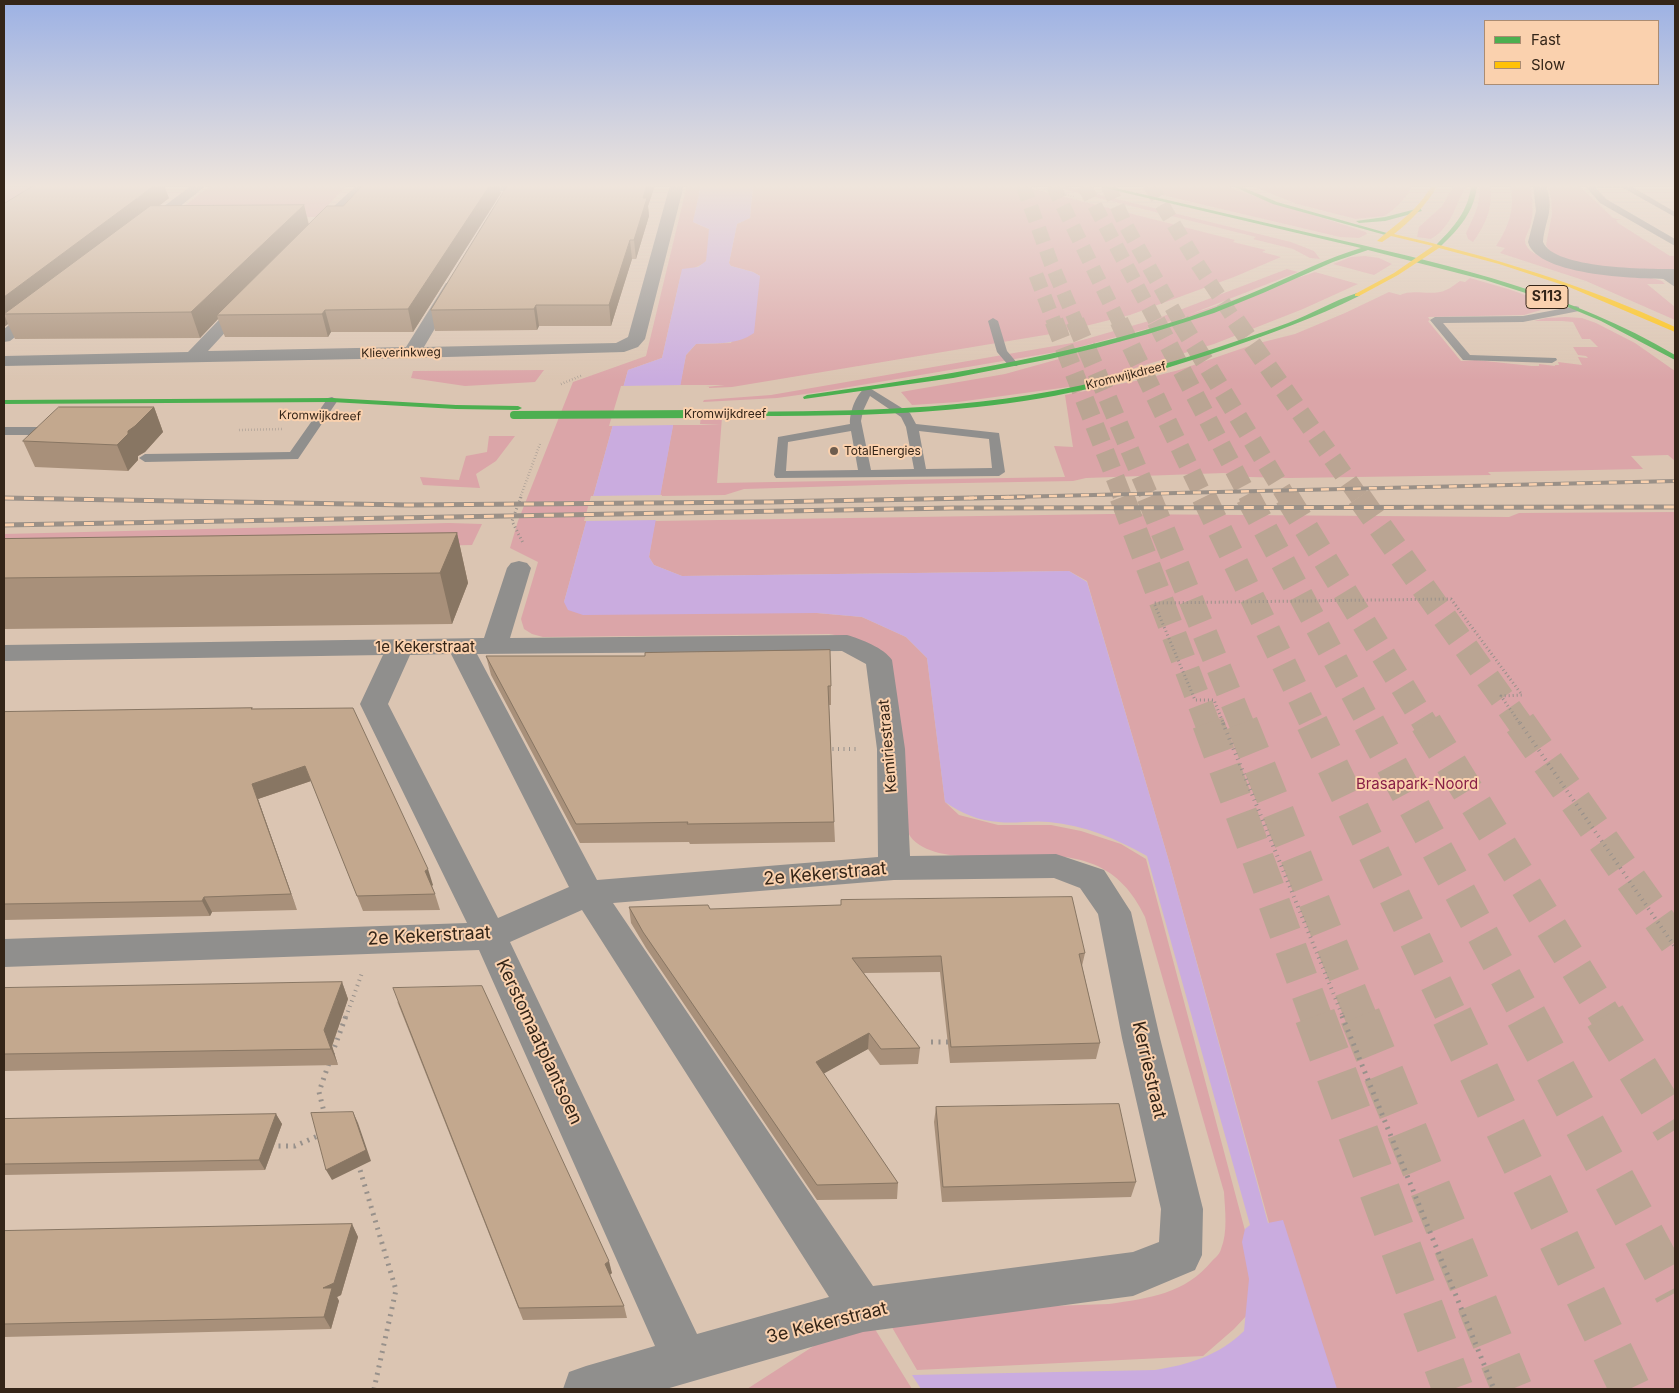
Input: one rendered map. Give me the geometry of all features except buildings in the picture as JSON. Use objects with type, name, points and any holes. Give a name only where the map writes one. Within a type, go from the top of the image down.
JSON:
[{"type":"main road","points":[[1325,250],[1330,261]]},
{"type":"main road","points":[[796,399],[868,390],[1097,347],[1163,328],[1268,289],[1341,255],[1360,250]]},
{"type":"main road","points":[[1377,250],[1419,260]]},
{"type":"main road","name":"Kromwijkdreef","points":[[415,416],[516,412],[900,410],[962,405],[1069,391],[1168,366],[1285,327],[1342,303],[1389,279],[1432,250]]},
{"type":"main road","name":"S113","points":[[1458,250],[1504,262],[1560,281],[1658,321],[1675,330]]},
{"type":"main road","name":"S113","points":[[1419,260],[1471,273],[1576,309],[1642,338],[1675,358]]},
{"type":"main road","name":"Kromwijkdreef","points":[[4,402],[332,400],[516,412]]},
{"type":"main road","name":"Kromwijkdreef","points":[[702,410],[767,402]]},
{"type":"main road","name":"Kromwijkdreef","points":[[304,416],[327,416]]},
{"type":"street","name":"Klieverinkweg","points":[[4,361],[609,350],[632,343],[636,339],[660,250]]},
{"type":"street","points":[[1540,250],[1558,260],[1590,268],[1613,272],[1669,274]]},
{"type":"street","points":[[411,353],[461,271]]},
{"type":"street","points":[[193,357],[260,286]]},
{"type":"street","points":[[4,337],[51,301]]},
{"type":"street","points":[[519,568],[477,647],[588,893],[863,1310]]},
{"type":"street","name":"1e Kekerstraat","points":[[4,653],[400,647],[847,644]]},
{"type":"street","name":"Kemiriestraat","points":[[847,644],[879,660],[891,749],[894,868]]},
{"type":"street","name":"Kerstomaatplantsoen","points":[[400,647],[374,704],[490,936],[686,1360]]},
{"type":"street","name":"2e Kekerstraat","points":[[4,953],[490,936],[588,893],[894,868],[1056,866]]},
{"type":"street","name":"Kerriestraat","points":[[1056,866],[1092,879],[1114,912],[1141,1038],[1182,1209],[1180,1255],[1133,1274]]},
{"type":"street","name":"3e Kekerstraat","points":[[586,1389],[863,1310],[1133,1274]]},
{"type":"lane","points":[[1669,274],[1675,284]]},
{"type":"lane","points":[[1552,360],[1467,358],[1435,320],[1522,319],[1576,309]]},
{"type":"lane","points":[[993,321],[1002,352],[1013,364]]},
{"type":"lane","points":[[866,474],[856,426],[857,411],[868,390],[906,415],[912,427],[921,474]]},
{"type":"lane","points":[[145,458],[294,456],[313,429],[327,416],[332,400]]},
{"type":"lane","points":[[856,426],[782,440],[780,474],[999,472],[995,436],[912,427]]},
{"type":"lane","points":[[4,431],[64,428],[49,443]]},
{"type":"path","points":[[239,430],[313,429]]},
{"type":"path","points":[[1494,1389],[1214,700],[1195,700],[1154,603],[1451,599],[1522,695],[1501,696],[1675,948]]},
{"type":"path","points":[[821,749],[891,749]]},
{"type":"path","points":[[327,1123],[318,1092],[375,939]]},
{"type":"path","points":[[931,1042],[960,1042]]},
{"type":"path","points":[[266,1146],[295,1146],[329,1131]]},
{"type":"path","points":[[357,1161],[396,1290],[374,1389]]},
{"type":"green space","points":[[671,250],[708,250],[705,263],[681,274],[662,358],[628,370],[564,602],[817,613],[862,617],[906,637],[927,658],[945,802],[959,815],[998,825],[1051,825],[1081,831],[1121,844],[1146,859],[1263,1298],[1234,1329],[1203,1356],[917,1370],[883,1312],[1109,1304],[1165,1293],[1190,1281],[1220,1253],[1225,1228],[1224,1192],[1145,917],[1127,888],[1105,870],[1081,860],[1054,856],[968,857],[939,853],[919,845],[909,834],[904,822],[891,674],[847,637],[829,634],[543,637],[532,634],[524,629],[521,619],[538,562],[510,548],[518,521],[573,382],[646,356]]},
{"type":"green space","points":[[732,250],[1266,250],[1262,252],[1281,257],[1234,277],[1130,315],[1057,333],[732,387],[709,388],[706,387],[725,385],[680,385],[686,355],[696,344],[731,343],[760,276],[731,266],[729,263]]},
{"type":"green space","points":[[1295,250],[1311,250],[1320,259],[1310,258]]},
{"type":"green space","points":[[1503,250],[1531,250],[1549,260],[1649,277],[1662,281],[1665,284],[1647,284],[1675,307],[1675,320],[1586,281],[1500,253]]},
{"type":"green space","points":[[1550,250],[1661,250],[1670,256],[1675,256],[1675,271],[1626,269],[1584,264],[1553,253]]},
{"type":"green space","points":[[1351,257],[1379,258],[1392,264],[1374,275],[1333,264]]},
{"type":"green space","points":[[1287,269],[1298,272],[1168,323],[1068,350],[820,392],[777,398],[703,402],[704,400],[771,395],[1072,343],[1156,319]]},
{"type":"green space","points":[[1315,272],[1358,284],[1303,309],[1214,344],[1076,386],[958,402],[912,405],[901,392],[1005,374],[1059,359]]},
{"type":"green space","points":[[1470,278],[1551,304],[1541,306],[1543,308],[1539,309],[1541,310],[1524,315],[1428,317],[1430,320],[1428,321],[1461,361],[1476,360],[1532,366],[1539,366],[1539,364],[1555,366],[1559,365],[1558,362],[1582,365],[1578,357],[1588,358],[1578,355],[1573,347],[1598,347],[1590,339],[1582,339],[1573,322],[1534,321],[1566,317],[1582,318],[1596,323],[1635,343],[1675,371],[1675,461],[1668,455],[1631,456],[1643,469],[1488,472],[1491,475],[1289,478],[1250,477],[1224,473],[1086,478],[1073,481],[744,489],[725,495],[660,496],[673,425],[721,425],[700,424],[701,417],[722,417],[717,483],[1065,477],[1054,446],[1073,447],[1065,395],[1179,370],[1255,344],[1295,334],[1389,292],[1400,295],[1411,292],[1440,292],[1460,281],[1465,282]]},
{"type":"green space","points":[[544,370],[535,382],[465,386],[411,378],[413,371]]},
{"type":"green space","points":[[489,436],[515,436],[496,461],[476,474],[480,488],[423,485],[420,477],[459,480],[466,456],[487,452]]},
{"type":"green space","name":"Brasapark-Noord","points":[[1675,512],[1675,1389],[1315,1389],[1168,858],[1087,581],[1069,571],[682,576],[654,565],[649,557],[655,521],[1110,514],[1509,517],[1519,513]]},
{"type":"green space","points":[[449,523],[482,524],[472,545],[99,553],[4,567],[4,534]]},
{"type":"green space","points":[[865,1313],[912,1389],[747,1389]]},
{"type":"shaded area","points":[[707,250],[732,250],[729,263],[731,266],[760,276],[754,333],[741,340],[696,344],[686,355],[649,557],[654,565],[682,576],[1069,571],[1087,582],[1168,858],[1268,1223],[1283,1220],[1337,1389],[921,1389],[912,1375],[1155,1370],[1203,1358],[1225,1347],[1244,1331],[1249,1279],[1242,1242],[1245,1229],[1250,1225],[1147,856],[1112,839],[1075,826],[1043,822],[984,820],[957,810],[945,802],[927,658],[906,637],[862,617],[817,613],[583,615],[568,610],[564,602],[628,370],[662,358],[682,269],[698,267],[706,261]]},
{"type":"pier","points":[[683,385],[675,425],[609,426],[621,386]]},
{"type":"pier","points":[[662,495],[657,520],[584,521],[591,496]]},
{"type":"tunnel","points":[[1046,250],[1076,322]]},
{"type":"tunnel","points":[[1084,250],[1119,322]]},
{"type":"tunnel","points":[[1118,250],[1156,322]]},
{"type":"tunnel","points":[[1140,250],[1180,322]]},
{"type":"tunnel","points":[[1189,250],[1236,322]]},
{"type":"tunnel","points":[[1036,275],[1054,322]]},
{"type":"tunnel","points":[[1054,321],[1123,498]]},
{"type":"tunnel","points":[[1075,321],[1150,498]]},
{"type":"tunnel","points":[[1119,321],[1204,498]]},
{"type":"tunnel","points":[[1156,321],[1249,498]]},
{"type":"tunnel","points":[[1180,321],[1287,498]]},
{"type":"tunnel","points":[[1236,321],[1360,498]]},
{"type":"tunnel","points":[[1122,497],[1208,725]]},
{"type":"tunnel","points":[[1149,497],[1242,725]]},
{"type":"tunnel","points":[[1204,497],[1313,725]]},
{"type":"tunnel","points":[[1248,497],[1370,725]]},
{"type":"tunnel","points":[[1287,497],[1426,725]]},
{"type":"tunnel","points":[[1359,497],[1521,725]]},
{"type":"tunnel","points":[[1208,723],[1316,1017]]},
{"type":"tunnel","points":[[1242,723],[1361,1017]]},
{"type":"tunnel","points":[[1312,723],[1452,1017]]},
{"type":"tunnel","points":[[1369,723],[1527,1017]]},
{"type":"tunnel","points":[[1426,723],[1606,1017]]},
{"type":"tunnel","points":[[1520,723],[1675,942]]},
{"type":"tunnel","points":[[1315,1016],[1453,1389]]},
{"type":"tunnel","points":[[1360,1016],[1512,1389]]},
{"type":"tunnel","points":[[1452,1016],[1630,1389]]},
{"type":"tunnel","points":[[1526,1016],[1675,1293]]},
{"type":"tunnel","points":[[1605,1016],[1675,1130]]},
{"type":"railway","points":[[969,498],[1675,481]]},
{"type":"railway","points":[[4,498],[408,505],[768,502],[1024,497]]},
{"type":"railway","points":[[4,525],[952,508],[1675,507]]},
{"type":"traffic: fast","points":[[807,397],[953,376],[1098,346],[1212,311],[1261,292],[1330,261],[1361,250]]},
{"type":"traffic: fast","points":[[1376,250],[1487,278],[1565,304],[1603,319],[1640,337],[1675,358]]},
{"type":"traffic: fast","points":[[702,414],[840,413],[909,410],[978,405],[1041,396],[1104,383],[1197,356],[1293,323],[1357,295]]},
{"type":"traffic: fast","points":[[4,402],[332,400],[456,407],[518,408]]},
{"type":"traffic: fast","points":[[514,415],[702,414]]},
{"type":"traffic: slow","points":[[1357,295],[1396,274],[1432,250]]},
{"type":"traffic: slow","points":[[1453,250],[1572,286],[1607,299],[1675,330]]},
{"type":"place","name":"TotalEnergies","points":[[834,451]]}]
